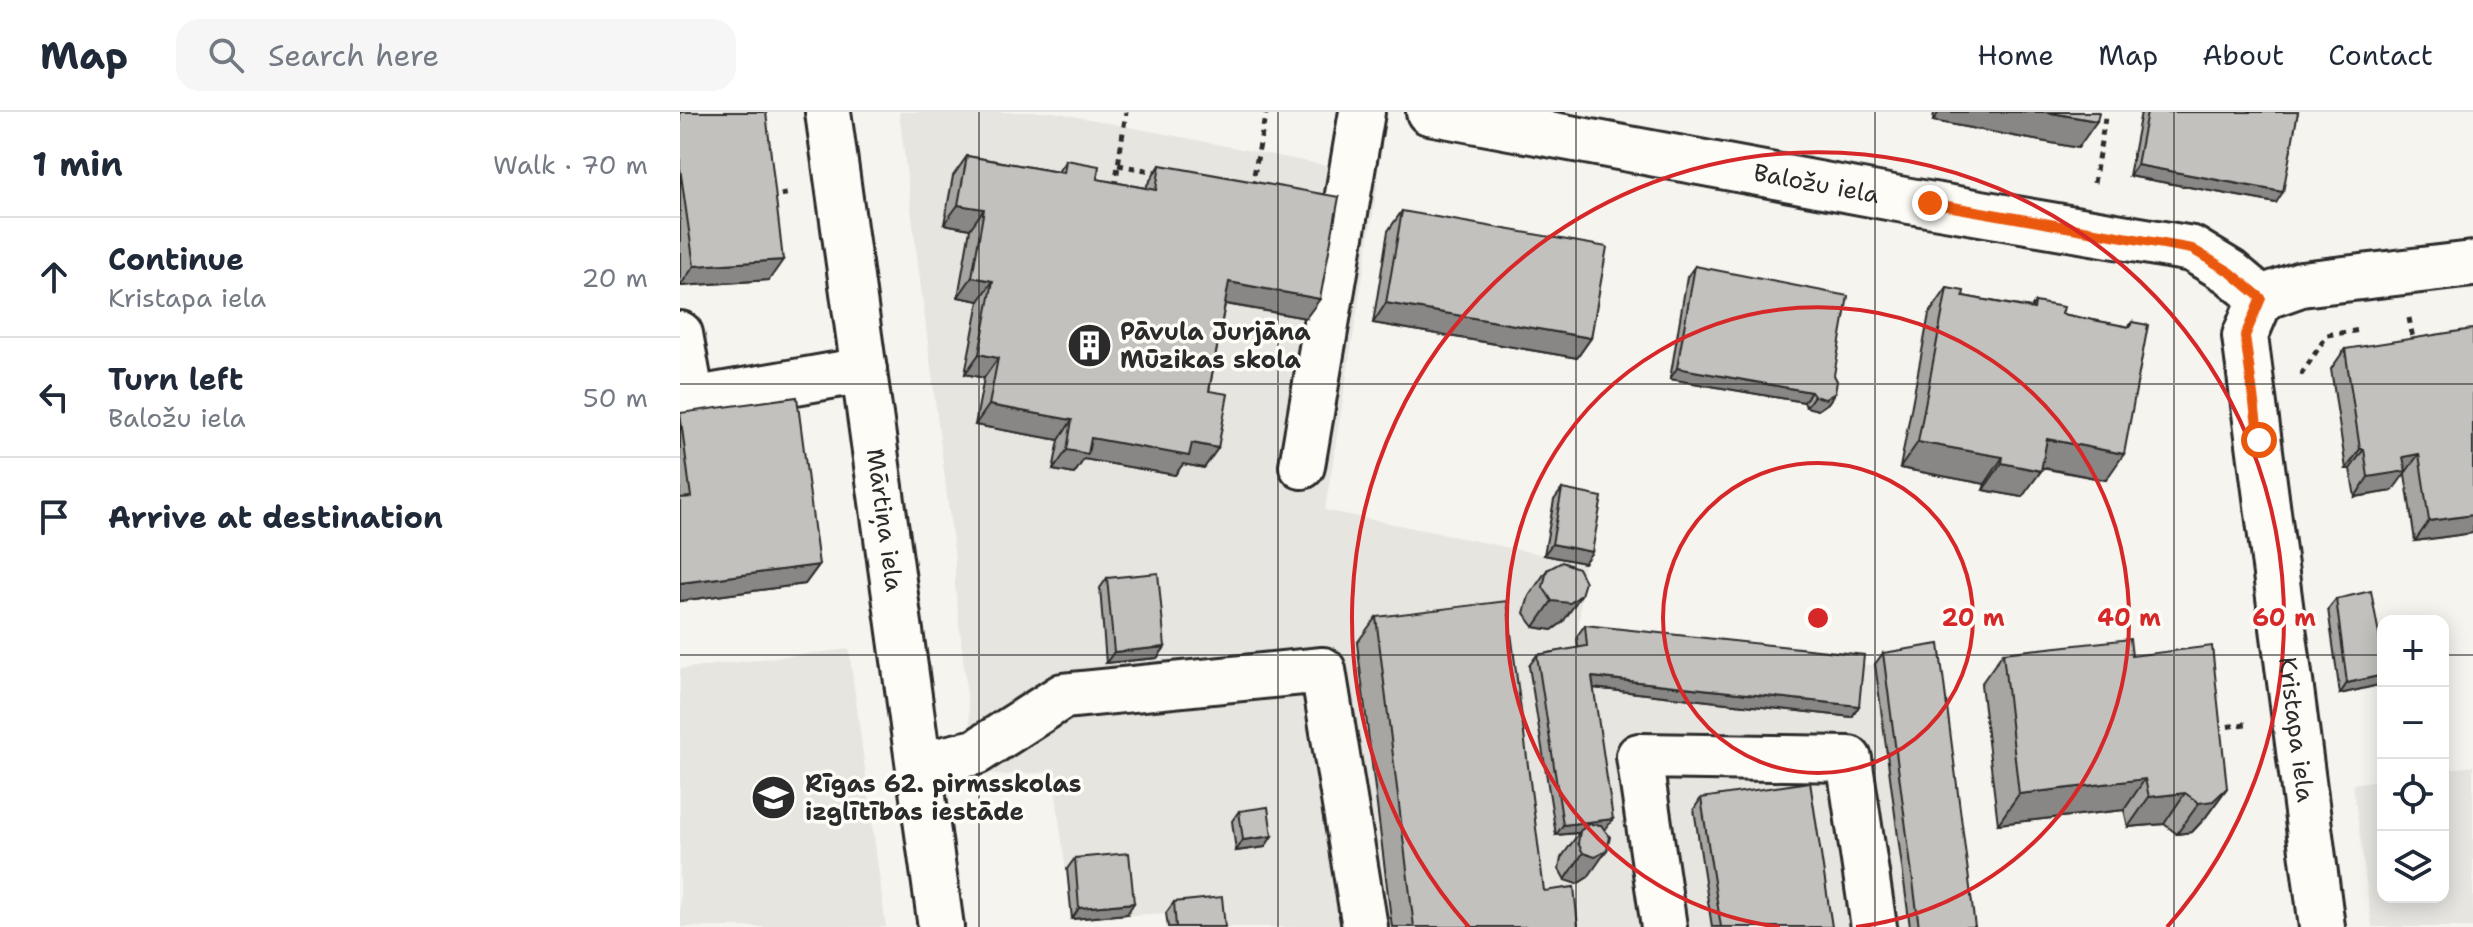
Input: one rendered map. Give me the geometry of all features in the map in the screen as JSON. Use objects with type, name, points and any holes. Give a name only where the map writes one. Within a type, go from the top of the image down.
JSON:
[{"type":"street","name":"Mārtiņa iela","points":[[828,112],[941,927]]},
{"type":"street","points":[[1302,466],[1362,112]]},
{"type":"street","name":"Baložu iela","points":[[1429,112],[1485,117],[2192,249],[2230,272],[2261,298]]},
{"type":"street","points":[[2261,298],[2301,284],[2473,264]]},
{"type":"street","name":"Kristapa iela","points":[[2261,298],[2245,336],[2322,927]]},
{"type":"street","points":[[680,334],[686,401],[864,370]]},
{"type":"street","points":[[919,765],[976,752],[1063,696],[1323,670],[1365,927]]},
{"type":"street","points":[[1664,927],[1639,756],[1849,759],[1874,927]]},
{"type":"path","points":[[1115,191],[1126,112]]},
{"type":"path","points":[[1252,188],[1266,112]]},
{"type":"path","points":[[2092,192],[2106,112]]},
{"type":"path","points":[[1118,165],[1178,175]]},
{"type":"path","points":[[1237,185],[1260,191]]},
{"type":"path","points":[[760,199],[785,194]]},
{"type":"path","points":[[2396,325],[2422,322]]},
{"type":"path","points":[[2302,373],[2327,335],[2368,329]]},
{"type":"path","points":[[2212,729],[2237,725]]},
{"type":"shaded area","points":[[899,112],[1053,112],[1379,176],[1325,510],[1584,563],[1578,636],[1857,666],[1875,664],[1966,927],[1217,927],[1166,913],[1072,919],[1053,772],[1003,775],[980,772],[970,722],[955,559]]},
{"type":"shaded area","name":"Rīgas 62. pirmsskolas izglītības iestāde","points":[[849,649],[886,927],[680,927],[680,669]]},
{"type":"shaded area","points":[[2473,766],[2473,927],[2372,927],[2353,784],[2377,780],[2377,903],[2449,903],[2449,769]]},
{"type":"building","points":[[680,112],[766,112],[783,260],[694,266],[680,168]]},
{"type":"building","points":[[2046,112],[2099,112],[2097,121]]},
{"type":"building","points":[[2147,112],[2298,112],[2283,192],[2137,165]]},
{"type":"building","name":"Pāvula Jurjāna Mūzikas skola","points":[[967,156],[1064,173],[1066,160],[1099,166],[1097,179],[1156,190],[1160,165],[1339,197],[1320,299],[1229,282],[1209,391],[1228,394],[1218,448],[1192,443],[1189,456],[1091,438],[1088,454],[1067,450],[1072,420],[989,405],[998,358],[979,354],[993,281],[972,277],[984,209],[958,205]]},
{"type":"building","points":[[1402,211],[1607,247],[1591,338],[1386,303]]},
{"type":"building","points":[[1695,266],[1848,296],[1834,375],[1837,381],[1835,393],[1825,399],[1811,392],[1677,368]]},
{"type":"building","points":[[1947,288],[1964,291],[1963,296],[2034,309],[2035,302],[2064,307],[2062,314],[2130,327],[2132,322],[2148,325],[2124,454],[2047,439],[2041,471],[2002,463],[2003,457],[1918,442]]},
{"type":"building","points":[[2473,329],[2473,515],[2429,521],[2419,454],[2403,457],[2406,471],[2368,477],[2364,449],[2360,449],[2345,349]]},
{"type":"building","points":[[797,397],[819,565],[680,583],[680,498],[691,497],[680,413]]},
{"type":"building","points":[[1562,489],[1602,497],[1592,552],[1552,544]]},
{"type":"building","points":[[1562,562],[1578,568],[1585,582],[1581,595],[1570,603],[1552,601],[1543,587],[1547,570]]},
{"type":"building","points":[[1158,573],[1165,647],[1114,652],[1107,578]]},
{"type":"building","points":[[2371,591],[2377,624],[2377,676],[2347,683],[2336,599]]},
{"type":"building","points":[[1507,601],[1544,891],[1574,887],[1578,927],[1414,927],[1376,617]]},
{"type":"building","points":[[1585,625],[1864,655],[1859,706],[1592,677],[1613,819],[1563,825],[1537,655],[1587,646]]},
{"type":"building","points":[[2130,639],[2132,656],[2212,646],[2227,788],[2213,801],[2199,803],[2185,793],[2149,797],[2145,779],[2019,794],[2003,653]]},
{"type":"building","points":[[1939,644],[1975,927],[1919,927],[1883,653]]},
{"type":"building","points":[[1810,782],[1832,927],[1721,927],[1701,798]]},
{"type":"building","points":[[1268,807],[1272,836],[1243,840],[1239,811]]},
{"type":"building","points":[[1589,824],[1601,825],[1610,837],[1607,850],[1595,857],[1583,853],[1578,843],[1580,831]]},
{"type":"building","points":[[1129,853],[1134,903],[1079,908],[1075,858]]},
{"type":"building","points":[[1222,897],[1225,927],[1176,927],[1174,902]]},
{"type":"place","name":"Pāvula Jurjāna Mūzikas skola","points":[[1089,346]]},
{"type":"place","name":"Rīgas 62. pirmsskolas izglītības iestāde","points":[[774,798]]},
{"type":"route","points":[[1930,203],[2192,249],[2230,272],[2261,298],[2245,336],[2259,440]]}]
